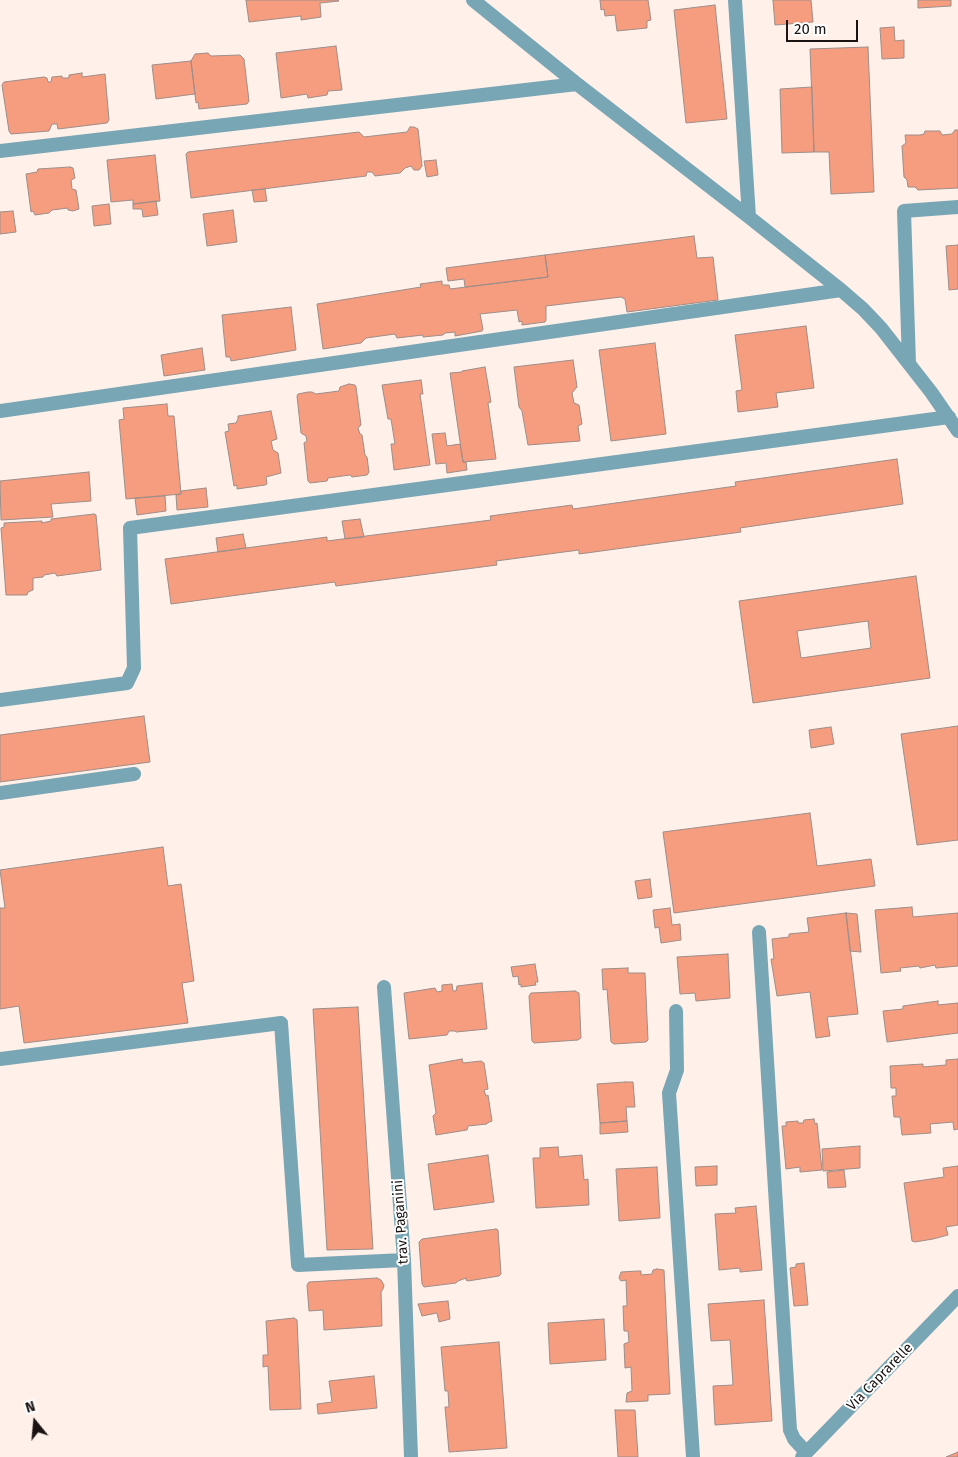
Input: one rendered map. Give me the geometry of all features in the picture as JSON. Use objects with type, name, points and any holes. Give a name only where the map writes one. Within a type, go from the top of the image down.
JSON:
[{"type":"street","points":[[473,0],[577,84],[842,290],[881,328],[958,430]]},
{"type":"street","points":[[735,0],[749,217]]},
{"type":"street","points":[[0,151],[577,84]]},
{"type":"street","points":[[909,363],[904,211],[958,207]]},
{"type":"street","points":[[0,411],[842,290]]},
{"type":"street","points":[[0,700],[127,683],[134,668],[130,528],[948,417]]},
{"type":"street","points":[[0,793],[134,774]]},
{"type":"street","points":[[759,932],[790,1430],[804,1455]]},
{"type":"street","name":"trav. Paganini","points":[[384,988],[404,1260],[411,1457]]},
{"type":"street","points":[[676,1011],[677,1070],[670,1093],[693,1457]]},
{"type":"street","points":[[0,1059],[281,1023],[298,1265],[404,1260]]},
{"type":"street","name":"Via Caprarelle","points":[[804,1455],[958,1296]]},
{"type":"building","points":[[246,0],[339,1],[320,3],[321,17],[301,20],[301,16],[249,22]]},
{"type":"building","points":[[600,0],[648,0],[651,20],[647,21],[647,28],[617,31],[615,15],[605,16],[604,9],[601,10]]},
{"type":"building","points":[[773,0],[811,0],[813,22],[775,25]]},
{"type":"building","points":[[918,0],[951,0],[951,6],[918,8]]},
{"type":"building","points":[[715,5],[727,119],[686,123],[674,10]]},
{"type":"building","points":[[894,27],[895,41],[904,40],[904,58],[882,59],[880,28]]},
{"type":"building","points":[[336,46],[342,90],[328,91],[327,95],[308,98],[307,94],[281,98],[276,53]]},
{"type":"building","points":[[868,47],[874,192],[831,194],[829,152],[814,152],[810,49]]},
{"type":"building","points":[[208,53],[211,56],[240,55],[244,59],[249,101],[247,104],[199,109],[198,102],[196,103],[191,61],[195,54]]},
{"type":"building","points":[[191,61],[195,94],[156,99],[152,65]]},
{"type":"building","points":[[82,73],[82,77],[105,74],[109,120],[107,123],[58,129],[57,124],[52,124],[49,131],[11,134],[2,85],[4,82],[44,77],[47,78],[48,82],[51,82],[52,77],[62,76],[62,78],[69,78],[69,75]]},
{"type":"building","points":[[812,87],[814,152],[782,153],[780,89]]},
{"type":"building","points":[[410,127],[418,129],[422,166],[419,170],[414,170],[411,166],[405,168],[400,173],[375,176],[372,172],[367,172],[366,176],[191,198],[186,154],[188,152],[359,132],[364,137],[407,132]]},
{"type":"building","points":[[955,130],[958,130],[958,188],[918,190],[915,187],[908,187],[907,180],[904,177],[902,146],[906,143],[905,135],[920,135],[924,134],[925,131],[940,131],[942,135],[952,134]]},
{"type":"building","points":[[155,155],[160,201],[133,204],[133,200],[111,202],[107,160]]},
{"type":"building","points":[[436,160],[438,175],[427,177],[424,161]]},
{"type":"building","points":[[73,168],[75,178],[71,180],[72,189],[76,190],[79,209],[73,211],[68,210],[68,208],[52,210],[49,213],[35,215],[33,211],[31,212],[26,174],[37,172],[38,169]]},
{"type":"building","points":[[265,189],[267,201],[254,202],[252,190]]},
{"type":"building","points":[[156,201],[158,215],[143,217],[142,209],[133,209],[133,204]]},
{"type":"building","points":[[109,204],[111,224],[94,226],[92,206]]},
{"type":"building","points":[[233,210],[237,242],[207,246],[203,214]]},
{"type":"building","points":[[13,211],[16,232],[0,234],[0,212]]},
{"type":"building","points":[[694,236],[697,258],[713,257],[718,300],[627,312],[625,299],[621,297],[546,306],[545,322],[522,325],[522,321],[519,322],[517,310],[480,314],[482,331],[455,336],[455,332],[443,335],[397,338],[395,334],[366,338],[361,343],[323,349],[317,304],[421,287],[420,284],[442,281],[442,285],[449,285],[450,289],[548,277],[545,255]]},
{"type":"building","points":[[958,245],[958,289],[949,290],[946,246]]},
{"type":"building","points":[[545,255],[548,277],[465,287],[464,279],[448,281],[446,268]]},
{"type":"building","points":[[291,307],[296,350],[231,361],[230,357],[226,357],[222,315]]},
{"type":"building","points":[[806,326],[814,388],[776,393],[778,407],[738,412],[736,391],[742,390],[735,335]]},
{"type":"building","points":[[655,343],[666,434],[611,441],[599,350]]},
{"type":"building","points":[[202,348],[205,370],[164,376],[161,355]]},
{"type":"building","points":[[573,360],[577,387],[572,393],[574,403],[579,405],[582,424],[578,426],[580,441],[528,445],[522,411],[519,407],[514,367]]},
{"type":"building","points":[[485,367],[491,402],[488,403],[496,459],[463,462],[450,373]]},
{"type":"building","points":[[421,380],[423,394],[420,394],[430,465],[394,470],[391,444],[395,444],[382,385]]},
{"type":"building","points":[[349,384],[356,387],[361,425],[358,428],[362,435],[369,472],[367,475],[328,478],[327,481],[310,483],[308,481],[304,443],[307,441],[306,436],[301,433],[297,396],[298,394],[308,392],[316,394],[339,391],[340,387]]},
{"type":"building","points":[[167,404],[168,416],[174,416],[181,494],[126,499],[119,420],[124,419],[123,408]]},
{"type":"building","points":[[271,411],[277,439],[271,441],[273,450],[278,453],[281,473],[266,477],[267,484],[265,485],[237,489],[237,485],[234,486],[225,432],[229,431],[228,424],[236,423],[238,416]]},
{"type":"building","points":[[445,433],[447,446],[460,444],[463,462],[466,462],[467,470],[447,473],[446,463],[436,464],[432,434]]},
{"type":"building","points":[[897,459],[903,504],[740,528],[741,532],[579,554],[579,550],[496,561],[497,565],[336,586],[335,582],[171,604],[165,559],[327,537],[327,541],[491,520],[490,516],[572,505],[573,509],[736,486],[735,482]]},
{"type":"building","points":[[89,472],[91,501],[51,504],[53,517],[1,520],[0,481]]},
{"type":"building","points":[[206,488],[208,507],[177,510],[176,495],[181,494],[181,491]]},
{"type":"building","points":[[165,496],[166,511],[137,515],[135,498]]},
{"type":"building","points":[[96,515],[101,570],[57,576],[55,573],[44,575],[43,577],[33,578],[33,590],[28,592],[27,595],[6,595],[1,528],[4,527],[4,523],[42,521],[42,523],[51,521],[51,519]]},
{"type":"building","points":[[360,519],[364,537],[345,539],[342,521]]},
{"type":"building","points":[[243,534],[246,548],[218,552],[216,538]]},
{"type":"building","points":[[916,576],[930,678],[753,703],[739,601]],"holes":[[[868,621],[871,648],[801,658],[797,631]]]},
{"type":"building","points":[[144,716],[150,762],[0,782],[0,735]]},
{"type":"building","points":[[958,726],[958,840],[917,845],[901,734]]},
{"type":"building","points":[[831,727],[834,744],[811,748],[809,730]]},
{"type":"building","points":[[810,813],[817,866],[871,859],[875,886],[674,913],[663,832]]},
{"type":"building","points":[[163,847],[168,886],[181,884],[194,981],[182,983],[188,1023],[24,1043],[19,1006],[0,1009],[0,908],[5,908],[0,870]]},
{"type":"building","points":[[650,879],[652,897],[638,899],[635,881]]},
{"type":"building","points":[[912,907],[913,917],[958,913],[958,966],[936,968],[935,965],[920,968],[919,966],[900,968],[901,971],[881,973],[875,910]]},
{"type":"building","points":[[670,908],[672,925],[680,924],[681,940],[661,943],[659,927],[655,928],[653,910]]},
{"type":"building","points":[[846,913],[858,1014],[827,1017],[830,1036],[816,1038],[810,992],[777,996],[771,959],[774,959],[772,939],[789,937],[789,934],[809,932],[807,918]]},
{"type":"building","points":[[846,913],[857,914],[861,952],[850,951]]},
{"type":"building","points":[[728,954],[730,998],[696,1001],[695,993],[680,994],[677,957]]},
{"type":"building","points":[[535,964],[538,982],[535,982],[536,985],[521,987],[518,976],[513,977],[511,967]]},
{"type":"building","points":[[628,968],[628,973],[645,973],[648,1040],[646,1042],[614,1044],[611,1042],[607,989],[603,990],[602,969]]},
{"type":"building","points":[[482,983],[487,1029],[449,1031],[447,1035],[409,1039],[404,993],[435,988],[437,992],[442,991],[442,985],[452,984],[453,991],[456,991],[457,986]]},
{"type":"building","points":[[575,991],[579,993],[581,1038],[578,1040],[534,1043],[532,1041],[529,996],[531,993]]},
{"type":"building","points":[[938,1001],[938,1005],[958,1003],[958,1033],[887,1042],[883,1011],[903,1009],[903,1006]]},
{"type":"building","points":[[358,1007],[373,1249],[327,1250],[313,1009]]},
{"type":"building","points":[[462,1059],[463,1063],[481,1061],[484,1063],[488,1089],[484,1090],[486,1096],[488,1095],[492,1121],[487,1124],[468,1126],[467,1130],[436,1135],[433,1116],[436,1113],[429,1065]]},
{"type":"building","points":[[958,1059],[958,1129],[954,1130],[953,1122],[930,1124],[931,1133],[902,1135],[900,1117],[894,1117],[892,1096],[896,1096],[896,1088],[891,1088],[890,1066],[923,1064],[923,1067],[946,1065],[946,1060]]},
{"type":"building","points":[[633,1082],[635,1107],[626,1107],[627,1121],[600,1123],[597,1084]]},
{"type":"building","points":[[814,1119],[815,1124],[817,1123],[822,1170],[800,1172],[800,1167],[786,1169],[782,1126],[786,1126],[786,1122],[798,1121],[798,1123],[803,1123],[804,1120]]},
{"type":"building","points":[[627,1121],[628,1132],[600,1134],[600,1123]]},
{"type":"building","points":[[860,1146],[860,1168],[823,1171],[822,1149]]},
{"type":"building","points":[[558,1147],[559,1157],[582,1155],[584,1180],[588,1179],[589,1205],[536,1208],[533,1158],[540,1158],[540,1148]]},
{"type":"building","points":[[488,1155],[494,1202],[434,1210],[428,1164]]},
{"type":"building","points":[[717,1166],[717,1185],[696,1186],[695,1167]]},
{"type":"building","points":[[958,1166],[958,1225],[946,1227],[948,1235],[912,1241],[904,1183],[944,1177],[943,1168]]},
{"type":"building","points":[[657,1167],[660,1218],[619,1221],[616,1169]]},
{"type":"building","points":[[844,1170],[846,1187],[828,1188],[827,1172]]},
{"type":"building","points":[[756,1206],[762,1270],[740,1272],[740,1268],[719,1270],[715,1214],[736,1213],[735,1208]]},
{"type":"building","points":[[498,1230],[501,1274],[499,1276],[468,1281],[466,1278],[456,1283],[424,1287],[422,1284],[419,1242],[422,1239]]},
{"type":"building","points":[[804,1263],[808,1305],[794,1306],[790,1268],[796,1267],[796,1264]]},
{"type":"building","points":[[653,1270],[664,1270],[670,1394],[648,1395],[648,1401],[626,1402],[627,1393],[632,1391],[631,1367],[625,1368],[624,1344],[629,1342],[628,1331],[624,1331],[623,1306],[627,1306],[626,1280],[621,1281],[619,1278],[621,1272],[641,1271],[641,1275],[652,1274]]},
{"type":"building","points":[[377,1278],[384,1285],[381,1292],[382,1326],[324,1330],[323,1310],[309,1311],[307,1285],[309,1282]]},
{"type":"building","points":[[764,1300],[772,1421],[715,1425],[713,1386],[733,1385],[730,1340],[711,1341],[708,1304]]},
{"type":"building","points":[[448,1301],[450,1319],[439,1322],[437,1313],[422,1316],[418,1304]]},
{"type":"building","points":[[294,1318],[297,1320],[301,1409],[270,1410],[268,1366],[263,1367],[263,1355],[268,1355],[266,1321]]},
{"type":"building","points":[[604,1319],[606,1360],[550,1364],[548,1323]]},
{"type":"building","points":[[499,1342],[507,1448],[449,1452],[445,1407],[449,1407],[448,1391],[445,1391],[441,1347]]},
{"type":"building","points":[[374,1376],[377,1408],[318,1414],[317,1404],[332,1402],[329,1381]]},
{"type":"building","points":[[615,1410],[635,1410],[638,1457],[618,1457]]},
{"type":"building","points":[[958,1452],[958,1457],[946,1457]]}]
